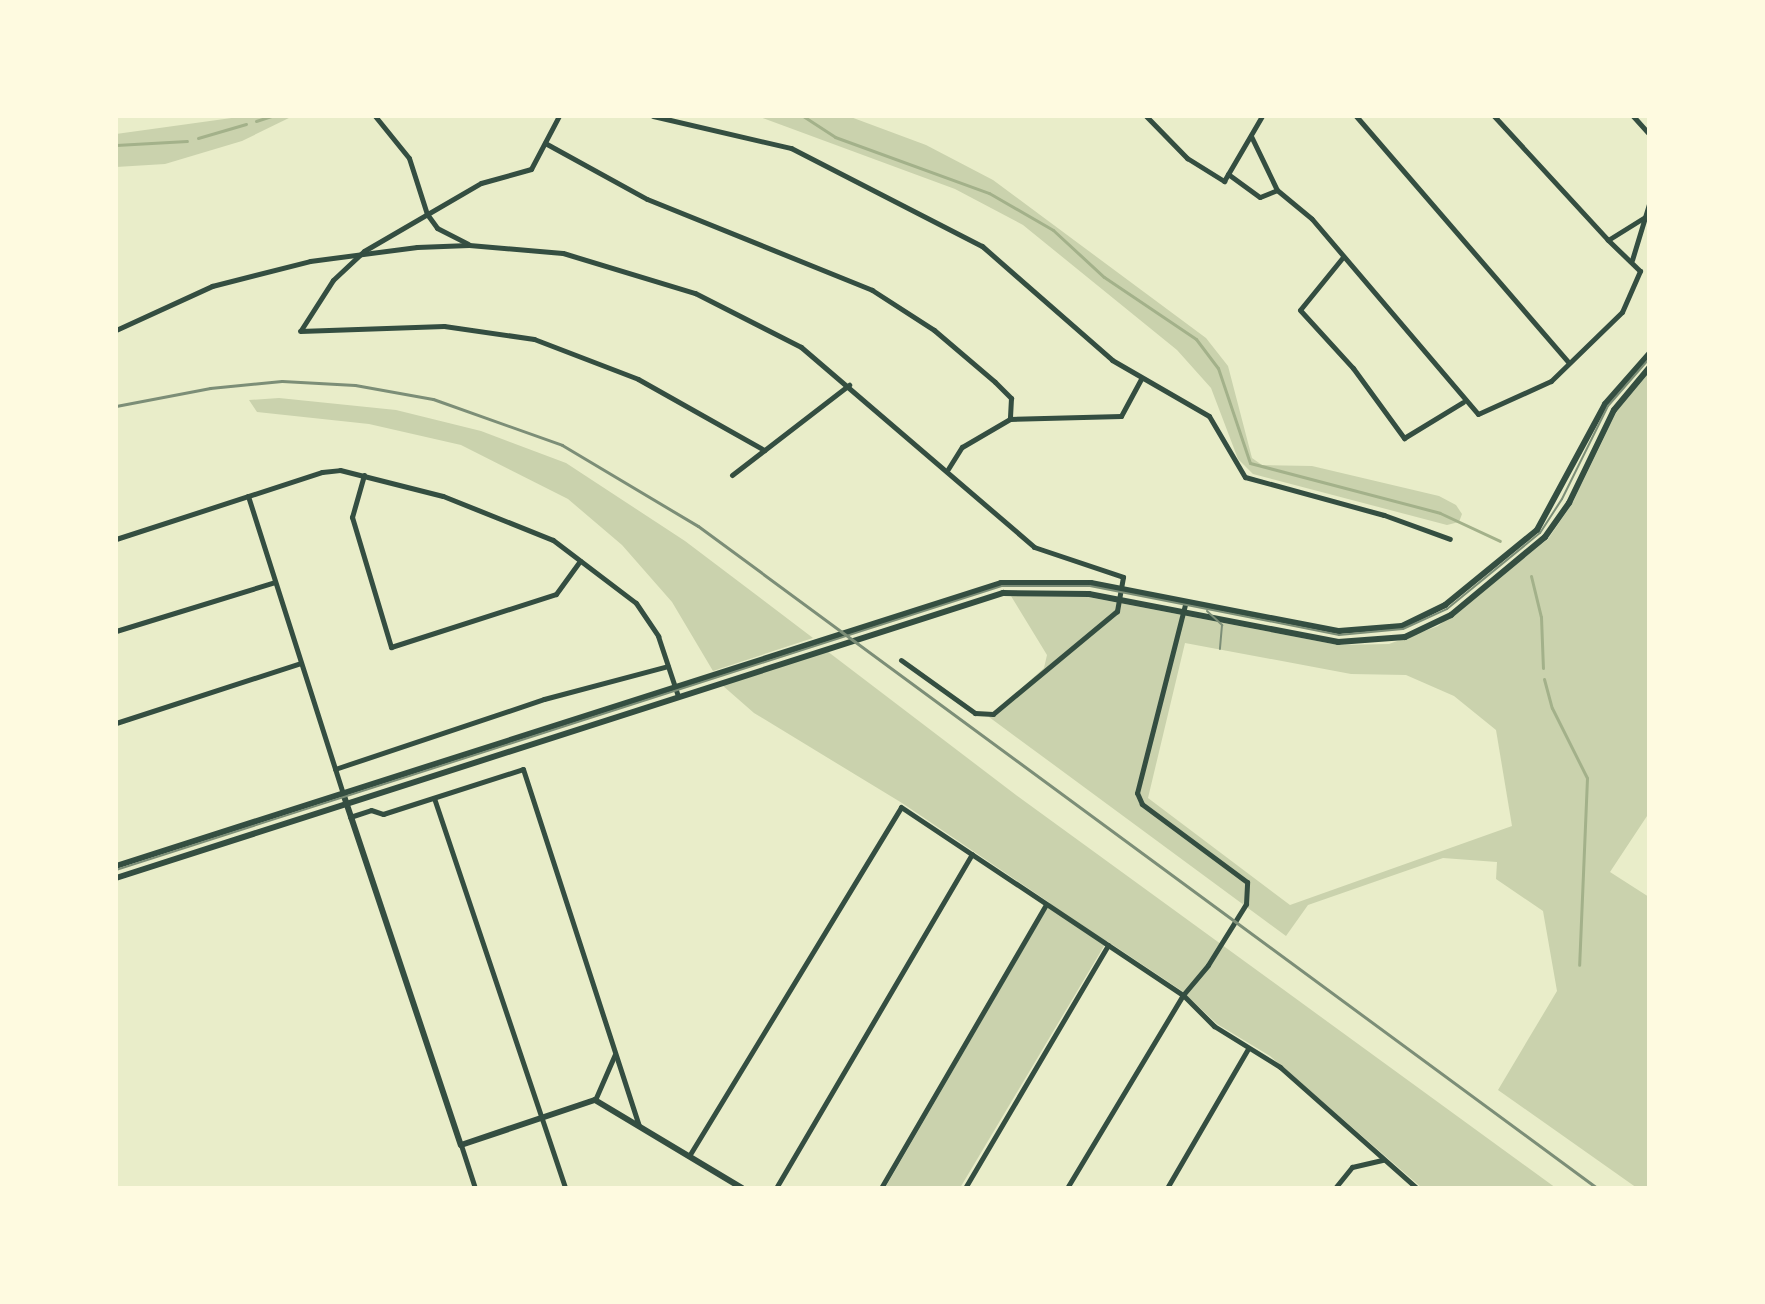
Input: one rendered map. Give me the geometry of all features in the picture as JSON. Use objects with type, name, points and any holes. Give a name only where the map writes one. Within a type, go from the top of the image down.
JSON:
[{"type":"main road","points":[[116,866],[1001,583],[1068,580],[1355,632],[1386,629],[1431,614],[1537,530],[1559,497],[1605,404],[1649,354]]},
{"type":"main road","points":[[116,878],[882,630],[1014,592],[1067,591],[1355,643],[1397,639],[1436,624],[1515,566],[1545,537],[1569,503],[1614,410],[1649,368]]},
{"type":"main road","points":[[343,793],[461,1145],[595,1100],[742,1188]]},
{"type":"street","points":[[375,116],[409,158],[427,214],[437,228],[469,245]]},
{"type":"street","points":[[559,116],[531,169],[481,183],[364,251],[333,280],[300,331],[444,326],[534,339],[649,385],[764,450]]},
{"type":"street","points":[[653,116],[791,148],[957,232],[1008,266],[1084,337],[1141,379],[1209,416],[1245,477],[1384,515],[1450,539]]},
{"type":"street","points":[[1146,116],[1187,158],[1224,181],[1262,116]]},
{"type":"street","points":[[1356,116],[1568,362]]},
{"type":"street","points":[[1251,136],[1277,190],[1312,219],[1463,402],[1478,414],[1499,408],[1551,381],[1622,312],[1639,276],[1632,260],[1608,240],[1494,116]]},
{"type":"street","points":[[1633,116],[1649,134]]},
{"type":"street","points":[[545,143],[647,199],[872,290],[934,330],[995,382],[1011,398],[1010,419]]},
{"type":"street","points":[[1228,174],[1260,197],[1277,190]]},
{"type":"street","points":[[1632,260],[1649,204]]},
{"type":"street","points":[[1608,240],[1645,217]]},
{"type":"street","points":[[116,330],[212,286],[364,251],[469,245],[563,253],[650,276],[749,316],[849,385],[1034,547],[1121,575],[1124,589],[1121,600],[1097,631],[993,714],[975,713],[901,660]]},
{"type":"street","points":[[1343,257],[1300,310],[1353,368],[1404,438],[1463,402]]},
{"type":"street","points":[[948,469],[962,447],[1010,419],[1116,418],[1141,379]]},
{"type":"street","points":[[732,475],[849,385]]},
{"type":"street","points":[[116,539],[322,472],[364,475],[492,512],[553,540],[649,618],[678,696]]},
{"type":"street","points":[[364,475],[352,517],[391,647],[556,594],[580,561]]},
{"type":"street","points":[[248,496],[343,793]]},
{"type":"street","points":[[116,631],[275,582]]},
{"type":"street","points":[[1067,1188],[1183,995],[1241,914],[1248,891],[1247,882],[1142,804],[1137,793],[1186,601]]},
{"type":"street","points":[[116,723],[301,663]]},
{"type":"street","points":[[335,769],[544,699],[668,666]]},
{"type":"street","points":[[350,817],[371,810],[383,814],[523,769],[640,1127]]},
{"type":"street","points":[[434,798],[565,1188]]},
{"type":"street","points":[[689,1156],[901,807],[1183,995],[1248,1049],[1280,1067],[1417,1188]]},
{"type":"street","points":[[776,1188],[972,854]]},
{"type":"street","points":[[881,1188],[1046,904]]},
{"type":"street","points":[[965,1188],[1108,945]]},
{"type":"street","points":[[1167,1188],[1248,1049]]},
{"type":"street","points":[[595,1100],[616,1053]]},
{"type":"street","points":[[461,1145],[475,1188]]},
{"type":"street","points":[[1335,1188],[1352,1167],[1383,1159]]},
{"type":"green space","points":[[246,116],[293,116],[242,141],[165,164],[116,167],[116,134]]},
{"type":"green space","points":[[757,116],[848,116],[926,145],[993,180],[1206,338],[1228,366],[1252,458],[1262,465],[1312,466],[1439,496],[1456,505],[1462,514],[1459,522],[1447,525],[1253,474],[1238,459],[1211,388],[1177,350],[1023,225],[955,189]]},
{"type":"green space","points":[[1649,373],[1649,813],[1610,872],[1649,897],[1649,1188],[1637,1188],[1498,1090],[1557,991],[1543,911],[1496,879],[1497,862],[1443,858],[1308,905],[1286,936],[989,717],[1044,668],[1047,655],[1011,596],[1088,597],[1338,645],[1389,644],[1438,626],[1548,539],[1572,504],[1617,411]],"holes":[[[1185,643],[1351,674],[1406,675],[1454,696],[1496,730],[1512,826],[1290,905],[1148,798]]]},
{"type":"green space","points":[[279,398],[396,410],[481,431],[566,463],[685,541],[813,638],[713,671],[672,602],[622,545],[568,499],[461,445],[369,424],[257,412],[249,400]]},
{"type":"green space","points":[[827,651],[1016,795],[1556,1188],[1422,1188],[1270,1056],[1217,1024],[1182,991],[1107,941],[960,1188],[885,1188],[1050,903],[902,803],[754,713],[722,685]]},
{"type":"waterway","points":[[256,121],[271,116]]},
{"type":"waterway","points":[[803,116],[835,137],[989,193],[1053,230],[1104,277],[1196,339],[1218,368],[1250,463],[1440,513],[1500,541]]},
{"type":"waterway","points":[[198,138],[246,124]]},
{"type":"waterway","points":[[116,145],[187,141]]},
{"type":"waterway","points":[[1531,576],[1541,617],[1543,668]]},
{"type":"waterway","points":[[1544,679],[1552,708],[1587,778],[1579,965]]},
{"type":"tram line","points":[[116,870],[1002,586],[1090,586],[1339,635],[1403,629],[1447,609],[1540,533],[1562,499],[1608,406],[1649,359]]},
{"type":"tram line","points":[[1207,611],[1222,625],[1220,649]]},
{"type":"railway","points":[[116,406],[210,388],[282,381],[355,385],[433,399],[562,445],[698,526],[1597,1188]]}]
